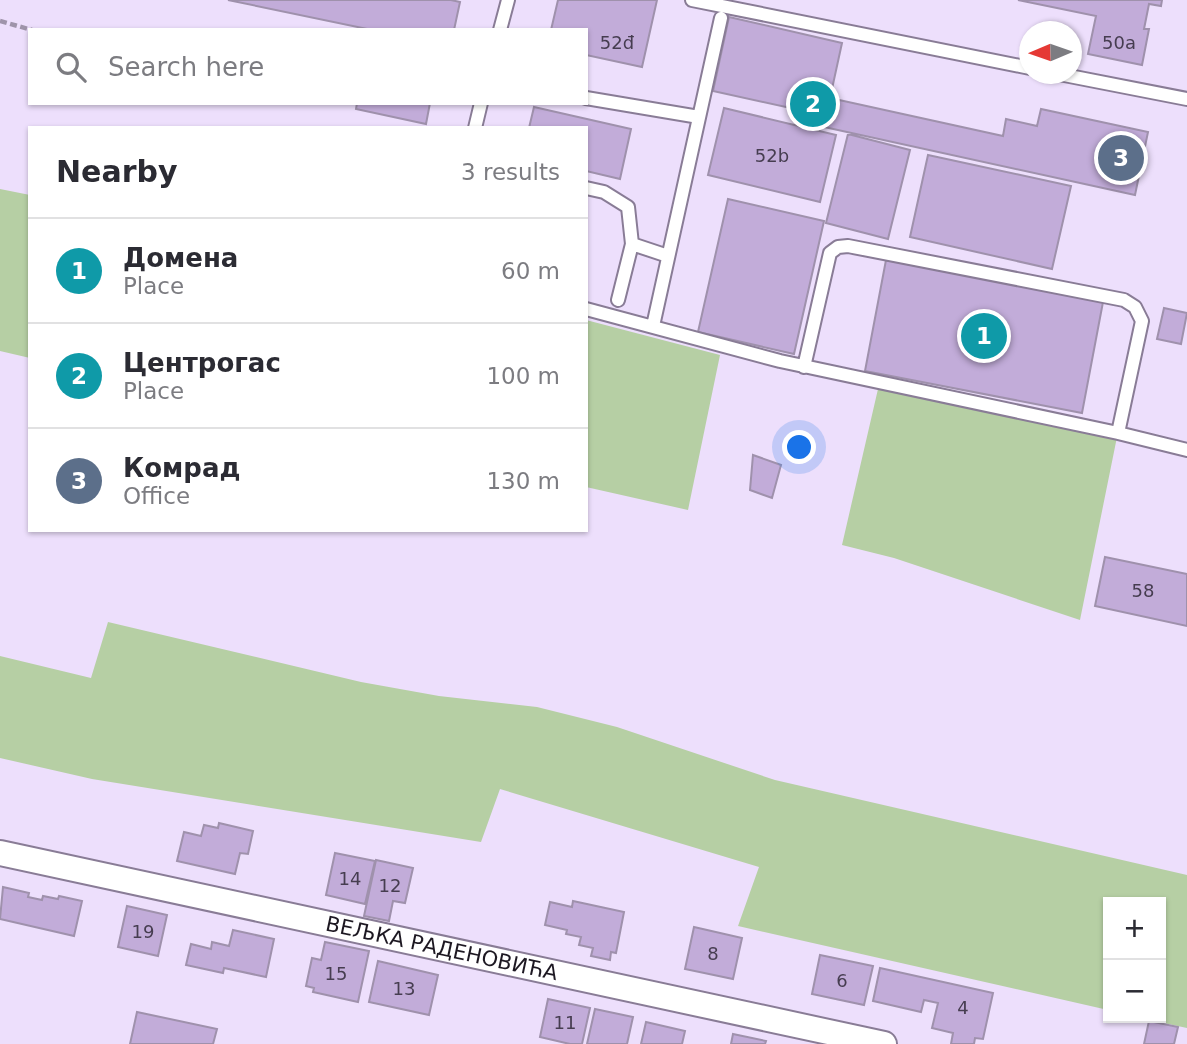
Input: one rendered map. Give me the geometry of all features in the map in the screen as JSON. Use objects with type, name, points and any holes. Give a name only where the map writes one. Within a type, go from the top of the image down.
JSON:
[{"type":"street","name":"ВЕЉКА РАДЕНОВИЋА","points":[[0,853],[884,1044]]},
{"type":"lane","points":[[501,28],[508,0]]},
{"type":"lane","points":[[692,0],[1019,66]]},
{"type":"lane","points":[[653,326],[721,18]]},
{"type":"lane","points":[[1082,78],[1187,99]]},
{"type":"lane","points":[[588,98],[699,117]]},
{"type":"lane","points":[[475,126],[481,105]]},
{"type":"lane","points":[[588,188],[604,192],[628,207],[632,244],[618,300]]},
{"type":"lane","points":[[632,244],[668,256]]},
{"type":"lane","points":[[804,367],[830,253],[838,247],[848,246],[1124,300],[1136,307],[1142,321],[1118,433]]},
{"type":"lane","points":[[588,310],[804,367],[1187,449]]},
{"type":"path","points":[[0,21],[28,29]]},
{"type":"green space","points":[[0,189],[28,195],[28,358],[0,351]]},
{"type":"green space","points":[[588,321],[720,355],[688,510],[588,487]]},
{"type":"green space","points":[[878,389],[1117,437],[1080,620],[894,558],[842,545]]},
{"type":"green space","points":[[108,622],[361,682],[439,696],[537,707],[617,727],[775,780],[1187,875],[1187,1028],[1164,1023],[1166,1023],[1166,897],[1103,897],[1103,1009],[738,926],[759,867],[500,789],[481,842],[92,779],[0,758],[0,656],[91,678]]},
{"type":"building","points":[[228,0],[460,2],[454,28],[362,28]]},
{"type":"building","points":[[558,0],[657,0],[642,67],[588,55],[588,28],[551,28]]},
{"type":"building","points":[[1018,0],[1162,0],[1161,6],[1149,4],[1144,29],[1149,29],[1142,65],[1088,54],[1096,16]]},
{"type":"building","points":[[729,17],[842,43],[830,98],[1003,136],[1006,119],[1037,126],[1041,109],[1148,132],[1135,195],[815,125],[818,114],[713,91]]},
{"type":"building","points":[[357,105],[430,105],[426,124],[356,109]]},
{"type":"building","points":[[534,107],[631,129],[620,179],[588,171],[588,126],[529,126]]},
{"type":"building","points":[[724,108],[836,135],[820,202],[708,175]]},
{"type":"building","points":[[848,134],[910,150],[888,239],[826,223]]},
{"type":"building","points":[[928,155],[1071,186],[1052,269],[910,237]]},
{"type":"building","points":[[728,199],[824,221],[794,354],[698,332]]},
{"type":"building","points":[[886,260],[1103,302],[1082,413],[865,371]]},
{"type":"building","points":[[1164,308],[1187,313],[1181,344],[1157,339]]},
{"type":"building","points":[[753,455],[781,465],[772,498],[750,490]]},
{"type":"building","points":[[1105,557],[1187,574],[1187,626],[1095,606]]},
{"type":"building","points":[[219,823],[253,831],[248,854],[240,853],[235,874],[177,861],[184,832],[201,836],[204,825],[218,828]]},
{"type":"building","points":[[335,853],[375,861],[365,904],[326,895]]},
{"type":"building","points":[[376,860],[413,868],[405,903],[393,901],[389,921],[364,916]]},
{"type":"building","points":[[3,887],[29,893],[28,897],[42,900],[43,896],[58,899],[59,896],[82,901],[74,936],[0,919]]},
{"type":"building","points":[[573,901],[624,912],[616,953],[611,952],[610,960],[591,956],[593,948],[579,945],[581,937],[566,934],[567,930],[545,925],[550,902],[572,907]]},
{"type":"building","points":[[127,906],[167,915],[158,956],[118,947]]},
{"type":"building","points":[[694,927],[742,938],[733,979],[685,969]]},
{"type":"building","points":[[233,930],[274,939],[266,977],[224,968],[223,973],[186,965],[191,944],[211,949],[212,942],[229,946]]},
{"type":"building","points":[[325,942],[369,951],[358,1002],[313,992],[314,988],[306,986],[312,958],[321,960]]},
{"type":"building","points":[[820,955],[873,966],[864,1005],[812,994]]},
{"type":"building","points":[[378,961],[438,975],[429,1015],[369,1002]]},
{"type":"building","points":[[880,968],[993,993],[983,1039],[975,1038],[974,1044],[951,1044],[953,1033],[932,1028],[938,1003],[924,1000],[921,1012],[873,1001]]},
{"type":"building","points":[[548,999],[590,1008],[582,1044],[540,1037]]},
{"type":"building","points":[[595,1009],[633,1017],[627,1044],[587,1044]]},
{"type":"building","points":[[137,1012],[217,1029],[213,1044],[130,1044]]},
{"type":"building","points":[[646,1022],[685,1031],[682,1044],[641,1044]]},
{"type":"building","points":[[1149,1023],[1178,1027],[1174,1044],[1144,1044]]},
{"type":"building","points":[[733,1034],[766,1041],[765,1044],[731,1044]]},
{"type":"place","name":"Центрогас","points":[[813,104]]},
{"type":"place","name":"Комрад","points":[[1121,158]]},
{"type":"place","name":"Домена","points":[[984,336]]}]
